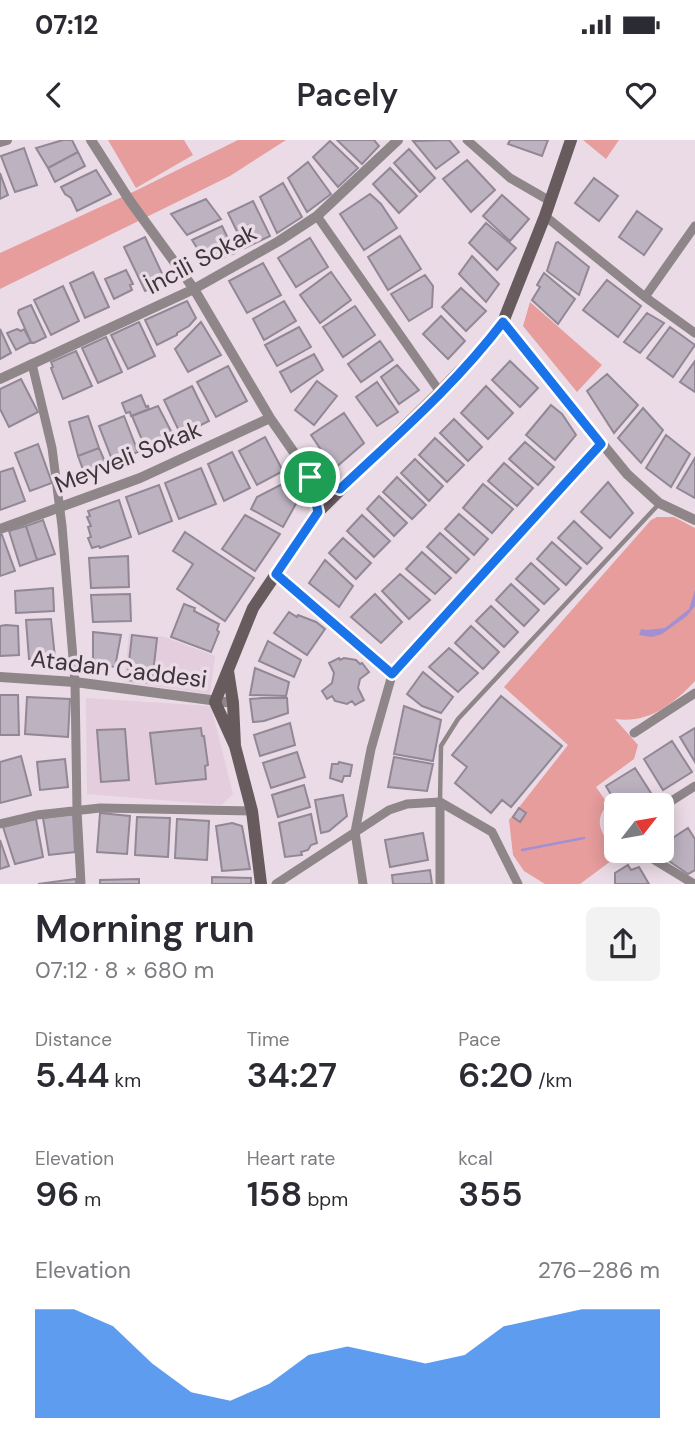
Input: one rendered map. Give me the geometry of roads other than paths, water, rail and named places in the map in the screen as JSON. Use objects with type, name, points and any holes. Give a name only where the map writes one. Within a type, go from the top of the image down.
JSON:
[{"type":"main road","points":[[236,746],[215,702],[247,620],[318,512],[440,392],[488,342],[503,322],[545,216],[571,140]]},
{"type":"main road","points":[[228,669],[236,746],[252,811],[261,884]]},
{"type":"street","points":[[0,142],[7,140]]},
{"type":"street","points":[[91,140],[130,201],[194,289],[270,418],[310,477],[318,512]]},
{"type":"street","name":"İncili Sokak","points":[[0,379],[194,289],[279,241],[317,216],[398,140]]},
{"type":"street","points":[[467,140],[510,178],[550,201]]},
{"type":"street","points":[[317,216],[440,392]]},
{"type":"street","points":[[545,216],[645,297],[695,333]]},
{"type":"street","points":[[645,297],[695,226]]},
{"type":"street","points":[[503,322],[627,474],[659,503],[695,520]]},
{"type":"street","points":[[32,363],[43,400],[60,508],[75,682],[81,884]]},
{"type":"street","name":"Meyveli Sokak","points":[[0,529],[141,478],[270,418]]},
{"type":"street","points":[[363,884],[355,832],[371,749],[392,674],[601,444]]},
{"type":"street","points":[[310,477],[340,489]]},
{"type":"street","points":[[276,574],[392,674]]},
{"type":"street","name":"Atadan Caddesi","points":[[0,677],[75,682],[233,703]]},
{"type":"street","points":[[634,733],[695,693]]},
{"type":"street","points":[[674,799],[695,786]]},
{"type":"street","points":[[440,802],[440,884]]},
{"type":"street","points":[[276,884],[388,810],[407,804],[440,802],[492,832],[518,884]]},
{"type":"street","points":[[0,824],[100,807],[252,811]]},
{"type":"street","points":[[659,863],[694,884]]},
{"type":"lane","points":[[440,802],[441,746],[458,719],[659,503]]},
{"type":"waterway","points":[[522,850],[584,838]]}]
